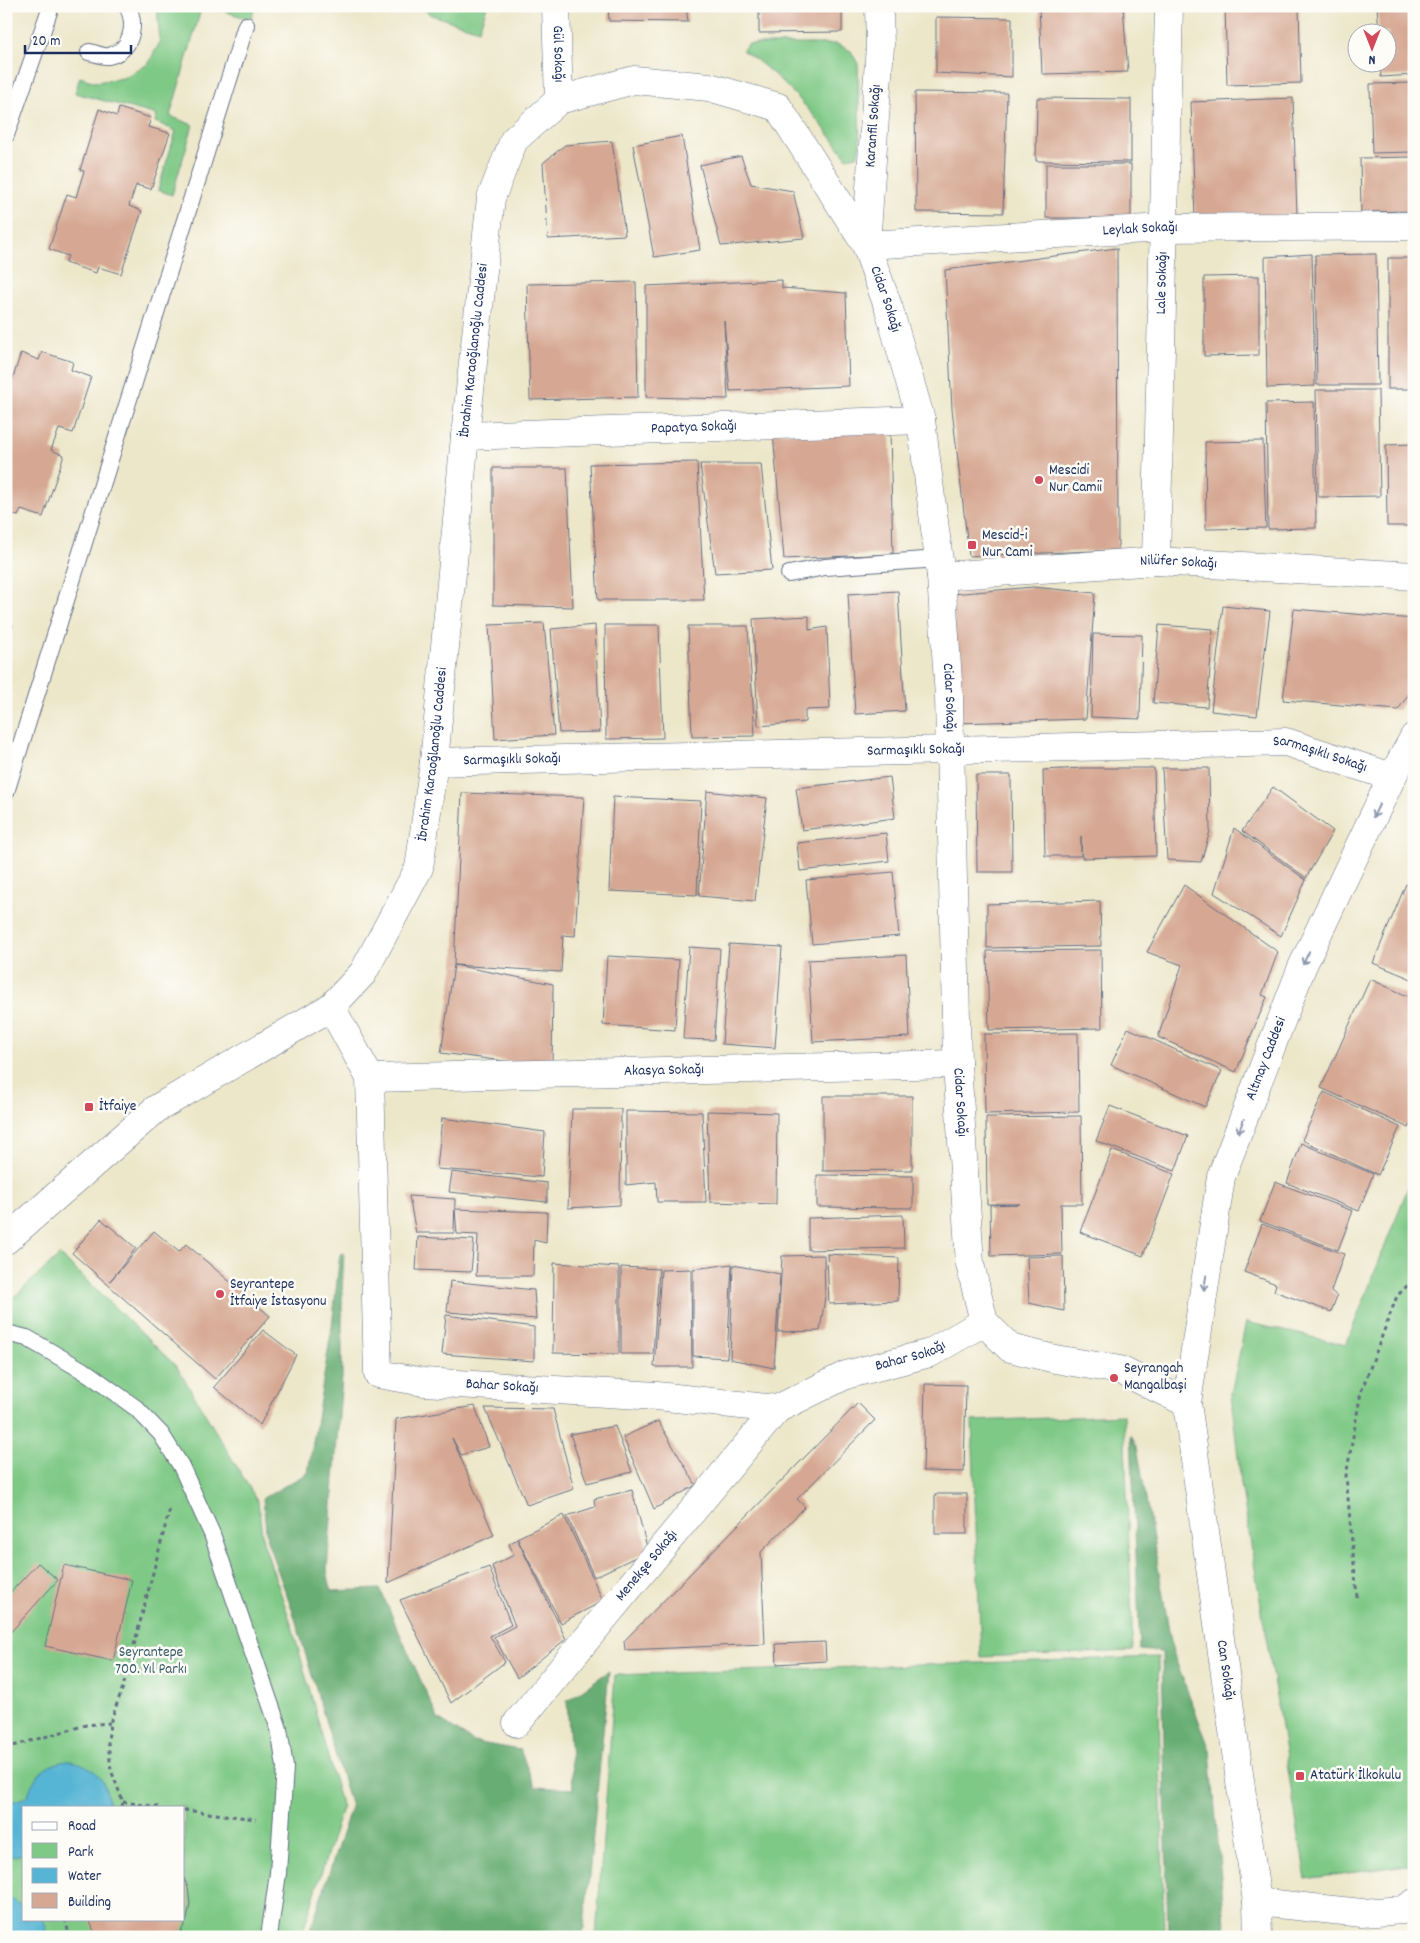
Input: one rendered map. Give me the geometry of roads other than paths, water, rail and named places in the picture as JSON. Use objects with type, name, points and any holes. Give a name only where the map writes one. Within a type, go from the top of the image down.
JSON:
[{"type":"street","name":"Gül Sokağı","points":[[556,6],[559,100]]},
{"type":"street","name":"Karanfil Sokağı","points":[[866,245],[880,46],[879,6]]},
{"type":"street","name":"Lale Sokağı","points":[[1156,561],[1169,6]]},
{"type":"street","name":"Cidar Sokağı","points":[[559,100],[634,80],[709,88],[778,107],[866,245],[889,309],[921,420],[940,567],[949,697],[956,1064],[970,1264],[984,1322]]},
{"type":"street","name":"İbrahim Karaoğlanoğlu Caddesi","points":[[6,1240],[156,1110],[331,1007],[363,974],[419,868],[434,762],[465,436],[491,198],[514,140],[559,100]]},
{"type":"street","name":"Leylak Sokağı","points":[[866,245],[1164,228],[1414,226]]},
{"type":"street","name":"Papatya Sokağı","points":[[465,436],[921,420]]},
{"type":"street","name":"Nilüfer Sokağı","points":[[940,567],[1156,561],[1414,576]]},
{"type":"street","name":"Altınay Caddesi","points":[[1187,1403],[1221,1178],[1302,967],[1392,776],[1414,736]]},
{"type":"street","name":"Sarmaşıklı Sokağı","points":[[434,762],[1286,742],[1392,776]]},
{"type":"street","name":"Bahar Sokağı","points":[[331,1007],[370,1078],[378,1374],[424,1382],[657,1396],[777,1409],[846,1375],[930,1353],[984,1322]]},
{"type":"street","name":"Akasya Sokağı","points":[[370,1078],[956,1064]]},
{"type":"street","points":[[984,1322],[1010,1348],[1055,1359],[1120,1370],[1187,1403]]},
{"type":"street","name":"Can Sokağı","points":[[1187,1403],[1257,1902],[1258,1937]]},
{"type":"street","name":"Menekşe Sokağı","points":[[517,1723],[777,1409]]},
{"type":"street","points":[[1257,1902],[1362,1913],[1403,1910],[1414,1903]]},
{"type":"lane","points":[[6,135],[51,6]]},
{"type":"lane","points":[[89,52],[108,56],[123,49],[129,40],[133,25],[132,14],[127,6]]},
{"type":"lane","points":[[6,792],[246,25]]},
{"type":"lane","points":[[789,574],[824,567],[940,567]]},
{"type":"lane","points":[[6,1333],[27,1338],[89,1374],[136,1408],[162,1434],[181,1466],[212,1534],[279,1729],[285,1767],[278,1873],[269,1937]]},
{"type":"water","points":[[61,1762],[78,1763],[86,1766],[98,1775],[106,1790],[108,1806],[22,1806],[22,1854],[6,1857],[6,1801],[16,1801],[28,1796],[37,1776],[48,1767]]},
{"type":"water","points":[[6,1896],[22,1906],[22,1920],[43,1920],[46,1927],[44,1937],[6,1937]]},
{"type":"place","name":"Mescidi Nur Camii","points":[[1039,480]]},
{"type":"place","name":"Mescid-i Nur Cami","points":[[972,545]]},
{"type":"place","name":"İtfaiye","points":[[89,1107]]},
{"type":"place","name":"Seyrantepe İtfaiye İstasyonu","points":[[220,1294]]},
{"type":"place","name":"Seyrangah Mangalbași","points":[[1114,1378]]},
{"type":"place","name":"Atatürk İlkokulu","points":[[1300,1776]]},
{"type":"park label","name":"Seyrantepe 700. Yıl Parkı","points":[[151,1662]]}]
